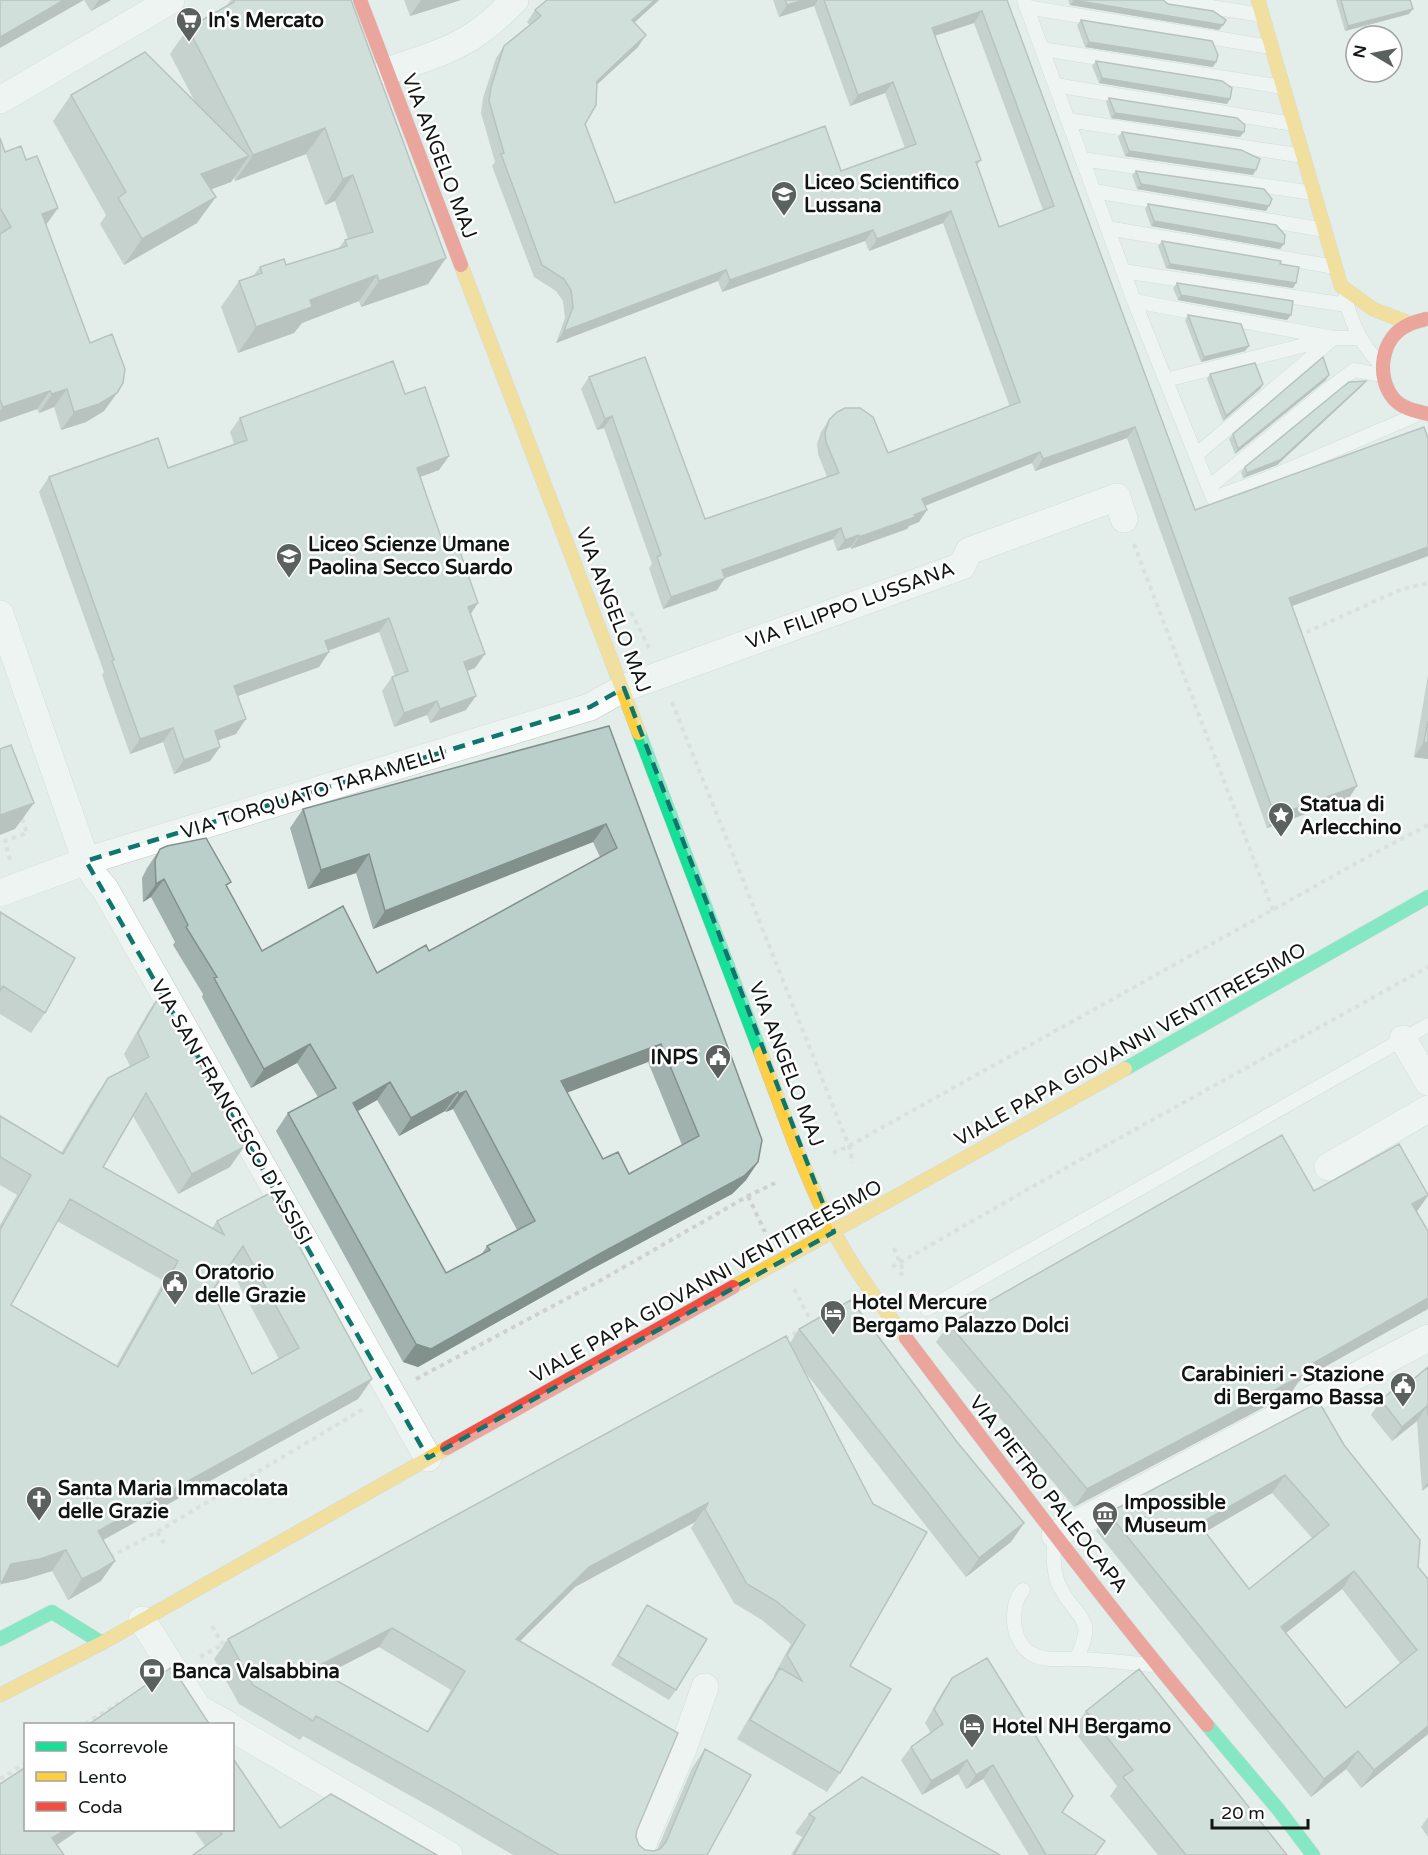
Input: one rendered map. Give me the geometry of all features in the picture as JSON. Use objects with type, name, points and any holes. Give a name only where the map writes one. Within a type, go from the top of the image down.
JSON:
[{"type":"main road","name":"VIA ANGELO MAJ","points":[[360,0],[805,1168],[834,1233]]},
{"type":"main road","points":[[1258,0],[1341,286],[1360,302],[1395,320],[1409,323]]},
{"type":"main road","points":[[1424,414],[1407,409],[1393,399],[1385,384],[1382,370],[1383,354],[1388,342],[1396,332],[1409,323],[1428,319]]},
{"type":"main road","name":"VIALE PAPA GIOVANNI VENTITREESIMO","points":[[0,1695],[102,1643],[428,1458],[1295,974],[1428,897]]},
{"type":"main road","name":"VIA PIETRO PALEOCAPA","points":[[834,1233],[866,1285],[1055,1535],[1157,1666],[1278,1809],[1313,1855]]},
{"type":"main road","points":[[0,1639],[52,1612],[102,1643]]},
{"type":"street","points":[[0,100],[171,0]]},
{"type":"street","points":[[387,71],[448,49],[466,40],[481,31],[515,0]]},
{"type":"street","name":"VIA FILIPPO LUSSANA","points":[[624,688],[962,566],[969,551],[1117,497],[1124,519]]},
{"type":"street","name":"VIA SAN FRANCESCO D'ASSISI","points":[[0,614],[86,861],[105,889],[428,1458]]},
{"type":"street","name":"VIA TORQUATO TARAMELLI","points":[[9,890],[86,861],[590,707],[624,688]]},
{"type":"street","points":[[1403,1039],[1428,1082]]},
{"type":"street","points":[[1328,1167],[1428,1109]]},
{"type":"street","points":[[1055,1535],[1428,1338]]},
{"type":"street","points":[[142,1620],[198,1707],[224,1723]]},
{"type":"street","points":[[638,1855],[683,1749],[705,1687]]},
{"type":"street","points":[[234,1729],[449,1855]]},
{"type":"lane","points":[[1166,0],[1262,15]]},
{"type":"lane","points":[[1025,4],[1272,48]]},
{"type":"lane","points":[[1025,4],[1134,301],[1211,493]]},
{"type":"lane","points":[[1042,49],[1283,87]]},
{"type":"lane","points":[[1055,85],[1294,124]]},
{"type":"lane","points":[[1068,120],[1303,156]]},
{"type":"lane","points":[[1082,159],[1314,193]]},
{"type":"lane","points":[[1094,191],[1325,230]]},
{"type":"lane","points":[[1107,228],[1335,267]]},
{"type":"lane","points":[[1123,271],[1347,305]]},
{"type":"lane","points":[[1341,286],[1359,338],[1382,370]]},
{"type":"lane","points":[[1134,301],[1334,338],[1359,338]]},
{"type":"lane","points":[[1166,380],[1334,338]]},
{"type":"lane","points":[[1196,455],[1334,338]]},
{"type":"lane","points":[[1211,493],[1354,370],[1382,370]]},
{"type":"lane","points":[[1211,493],[1266,479],[1424,414]]},
{"type":"lane","points":[[927,1309],[1428,1025]]},
{"type":"lane","points":[[1055,1535],[1053,1566],[1060,1588],[1086,1626],[1086,1639],[1076,1659]]},
{"type":"lane","points":[[1023,1590],[1018,1595],[1014,1625],[1022,1644],[1029,1652],[1047,1659],[1076,1659],[1157,1666]]},
{"type":"path","points":[[1124,519],[1273,910]]},
{"type":"path","points":[[1291,638],[1402,589],[1428,583]]},
{"type":"path","points":[[662,674],[849,1146],[853,1163]]},
{"type":"path","points":[[9,890],[5,841],[27,833],[19,811]]},
{"type":"path","points":[[105,1559],[157,1532],[391,1393],[596,1283],[748,1196],[849,1146],[1428,825]]},
{"type":"path","points":[[781,1341],[812,1323],[900,1262],[1428,967]]},
{"type":"path","points":[[894,1248],[900,1262]]},
{"type":"path","points":[[157,1532],[164,1543]]},
{"type":"path","points":[[212,1626],[223,1645]]},
{"type":"path","points":[[174,1670],[233,1640]]},
{"type":"path","points":[[88,1723],[129,1696]]},
{"type":"path","points":[[0,1779],[24,1764]]},
{"type":"highlighted area","points":[[624,688],[834,1232],[428,1458],[86,861],[590,707]]},
{"type":"building","points":[[0,0],[64,0],[0,37]]},
{"type":"building","points":[[233,0],[351,0],[446,258],[379,281],[377,275],[310,300],[312,307],[256,327],[239,281],[262,273],[260,267],[284,259],[286,265],[347,246],[345,240],[373,232],[353,175],[343,179],[325,128],[253,155],[188,28],[234,2]]},
{"type":"building","points":[[547,0],[655,0],[632,20],[646,35],[597,81],[596,105],[585,124],[615,203],[825,126],[841,171],[916,144],[893,82],[858,95],[824,0],[1007,0],[1195,510],[1424,427],[1428,438],[1428,547],[1289,598],[1357,786],[1275,816],[1135,427],[1043,459],[1040,452],[922,499],[927,510],[914,515],[915,517],[845,540],[841,528],[722,570],[725,578],[671,597],[657,557],[661,555],[612,416],[605,419],[589,377],[645,357],[705,519],[839,473],[826,442],[825,433],[829,420],[845,408],[860,408],[873,417],[888,453],[1020,402],[951,211],[877,239],[873,230],[730,280],[726,270],[564,331],[573,307],[571,290],[564,279],[542,265],[501,154],[504,153],[489,101],[504,46],[541,16],[535,10]],"holes":[[[982,11],[1054,206],[999,227],[976,162],[981,160],[932,28]]]},
{"type":"building","points":[[785,0],[804,0],[787,5]]},
{"type":"building","points":[[1073,0],[1163,0],[1168,4],[1213,11],[1226,20],[1223,25]]},
{"type":"building","points":[[1341,0],[1410,0],[1413,9],[1356,24],[1347,24]]},
{"type":"building","points":[[1081,20],[1212,41],[1218,55],[1216,62],[1089,42]]},
{"type":"building","points":[[145,52],[249,156],[201,174],[216,197],[142,239],[118,198],[126,192],[71,95]]},
{"type":"building","points":[[1096,61],[1222,81],[1232,88],[1230,99],[1102,78]]},
{"type":"building","points":[[1109,98],[1237,118],[1245,125],[1244,132],[1115,113]]},
{"type":"building","points":[[1122,132],[1241,150],[1260,159],[1256,170],[1129,151]]},
{"type":"building","points":[[0,138],[5,152],[21,146],[26,160],[37,156],[58,208],[42,214],[90,343],[112,334],[125,369],[123,383],[117,393],[99,404],[74,412],[67,389],[52,394],[50,391],[3,407],[0,400],[0,234],[11,227],[0,208]]},
{"type":"building","points":[[1136,171],[1264,189],[1272,199],[1269,206],[1141,184]]},
{"type":"building","points":[[1148,204],[1276,225],[1285,235],[1284,244],[1154,221]]},
{"type":"building","points":[[1162,241],[1281,261],[1280,264],[1299,267],[1296,283],[1170,264]]},
{"type":"building","points":[[1177,283],[1293,301],[1291,315],[1181,295]]},
{"type":"building","points":[[1188,315],[1241,324],[1249,346],[1204,357]]},
{"type":"building","points":[[1323,357],[1329,375],[1238,449],[1233,434]]},
{"type":"building","points":[[393,361],[405,394],[425,387],[449,456],[417,468],[442,540],[454,535],[478,603],[468,607],[485,654],[464,662],[476,696],[440,709],[437,701],[404,713],[392,677],[408,671],[389,618],[325,641],[329,652],[234,686],[246,719],[215,731],[220,747],[184,760],[173,728],[140,739],[49,477],[158,438],[168,468],[247,440],[240,418]]},
{"type":"building","points":[[1255,363],[1263,384],[1226,416],[1210,374]]},
{"type":"building","points":[[1366,381],[1280,460],[1247,473],[1245,467],[1349,382]]},
{"type":"building","points":[[1428,721],[1428,743],[1424,742]]},
{"type":"building","points":[[609,726],[762,1140],[758,1162],[744,1176],[431,1349],[416,1344],[288,1113],[336,1088],[310,1044],[264,1069],[214,978],[217,977],[186,927],[188,925],[164,879],[156,884],[155,860],[160,849],[206,838],[231,882],[226,885],[262,951],[343,906],[377,973],[426,945],[429,951],[617,848],[606,824],[385,911],[369,854],[321,870],[303,809]],"holes":[[[661,1044],[699,1136],[629,1174],[618,1152],[603,1159],[561,1081]],[[390,1082],[411,1118],[458,1092],[459,1094],[466,1091],[535,1221],[487,1246],[490,1250],[446,1273],[353,1103]]]},
{"type":"building","points":[[11,745],[34,803],[0,815],[0,749]]},
{"type":"building","points":[[0,912],[75,958],[45,1013],[3,986],[0,991]]},
{"type":"building","points":[[161,993],[244,1147],[192,1174],[146,1093],[103,1167],[224,1235],[217,1221],[270,1193],[372,1379],[98,1531],[115,1561],[100,1570],[82,1579],[66,1550],[40,1559],[11,1564],[2,1582],[0,1581],[0,1230],[31,1175],[0,1157],[0,1116],[63,1154],[108,1078],[149,1057],[138,1033]],"holes":[[[70,1199],[178,1261],[118,1367],[11,1305]],[[243,1246],[299,1348],[252,1374],[212,1291]]]},
{"type":"building","points":[[1282,1135],[1314,1191],[1399,1144],[1428,1195],[1412,1204],[1428,1231],[1428,1298],[1301,1370],[1303,1375],[1087,1489],[949,1324]]},
{"type":"building","points":[[851,1300],[957,1442],[1024,1523],[979,1558],[799,1329]]},
{"type":"building","points":[[786,1336],[873,1504],[927,1532],[850,1666],[891,1689],[840,1773],[750,1720],[780,1668],[802,1681],[787,1655],[805,1625],[776,1601],[747,1584],[705,1509],[708,1503],[589,1567],[516,1639],[678,1733],[637,1830],[636,1837],[639,1845],[645,1850],[660,1849],[666,1842],[705,1749],[751,1775],[707,1855],[559,1855],[316,1716],[313,1721],[253,1685],[228,1639]],"holes":[[[392,1628],[465,1671],[428,1732],[314,1668]]]},
{"type":"building","points":[[1428,1367],[1428,1416],[1427,1406],[1402,1427],[1381,1400],[1400,1384],[1403,1388]]},
{"type":"building","points":[[1319,1402],[1344,1445],[1420,1540],[1418,1567],[1428,1579],[1428,1726],[1374,1770],[1358,1751],[1324,1779],[1108,1513]],"holes":[[[1285,1475],[1329,1525],[1249,1589],[1199,1524]],[[1354,1571],[1417,1650],[1346,1708],[1281,1627]]]},
{"type":"building","points":[[647,1605],[707,1639],[676,1690],[618,1656]]},
{"type":"building","name":"Hotel NH Bergamo","points":[[987,1658],[1073,1796],[1062,1812],[1105,1841],[1095,1855],[1046,1855],[993,1765],[976,1775],[967,1760],[931,1781],[911,1747],[943,1724],[934,1709],[952,1678]]},
{"type":"building","points":[[172,1667],[209,1723],[91,1723]]},
{"type":"building","points":[[1139,1669],[1287,1855],[1186,1855],[1123,1777],[1133,1770],[1086,1711]]},
{"type":"building","points":[[234,1760],[280,1828],[331,1794],[437,1855],[193,1855],[222,1834],[220,1831],[234,1831]]},
{"type":"building","points":[[24,1768],[24,1831],[63,1831],[52,1838],[64,1855],[0,1855],[0,1784]]},
{"type":"building","points":[[862,1777],[1000,1855],[794,1855],[815,1818],[809,1814]]},
{"type":"traffic: fast","points":[[639,733],[761,1053]]},
{"type":"traffic: fast","points":[[1125,1069],[1428,897]]},
{"type":"traffic: fast","points":[[0,1639],[52,1612],[102,1643]]},
{"type":"traffic: fast","points":[[1207,1725],[1278,1809],[1313,1855]]},
{"type":"traffic: slow","points":[[1258,0],[1341,286],[1373,309],[1409,323]]},
{"type":"traffic: slow","points":[[461,265],[639,733]]},
{"type":"traffic: slow","points":[[761,1053],[804,1166],[834,1232],[877,1300],[906,1338]]},
{"type":"traffic: slow","points":[[733,1287],[1125,1069]]},
{"type":"traffic: slow","points":[[0,1695],[102,1643],[447,1448]]},
{"type":"traffic: jam","points":[[360,0],[461,265]]},
{"type":"traffic: jam","points":[[1426,319],[1408,325],[1392,339],[1387,348],[1383,369],[1384,380],[1394,399],[1414,411],[1428,414]]},
{"type":"traffic: jam","points":[[447,1448],[733,1287]]},
{"type":"traffic: jam","points":[[906,1338],[1092,1582],[1207,1725]]},
{"type":"place","name":"In's Mercato","points":[[189,43]]},
{"type":"place","name":"Liceo Scientifico Lussana","points":[[784,217]]},
{"type":"place","name":"Liceo Scienze Umane Paolina Secco Suardo","points":[[289,579]]},
{"type":"place","name":"Statua di Arlecchino","points":[[1281,838]]},
{"type":"place","name":"INPS","points":[[718,1080]]},
{"type":"place","name":"Oratorio delle Grazie","points":[[175,1306]]},
{"type":"place","name":"Hotel Mercure Bergamo Palazzo Dolci","points":[[833,1336]]},
{"type":"place","name":"Carabinieri - Stazione di Bergamo Bassa","points":[[1403,1408]]},
{"type":"place","name":"Santa Maria Immacolata delle Grazie","points":[[39,1522]]},
{"type":"place","name":"Impossible Museum","points":[[1105,1537]]},
{"type":"place","name":"Banca Valsabbina","points":[[152,1694]]},
{"type":"place","name":"Hotel NH Bergamo","points":[[972,1749]]}]
